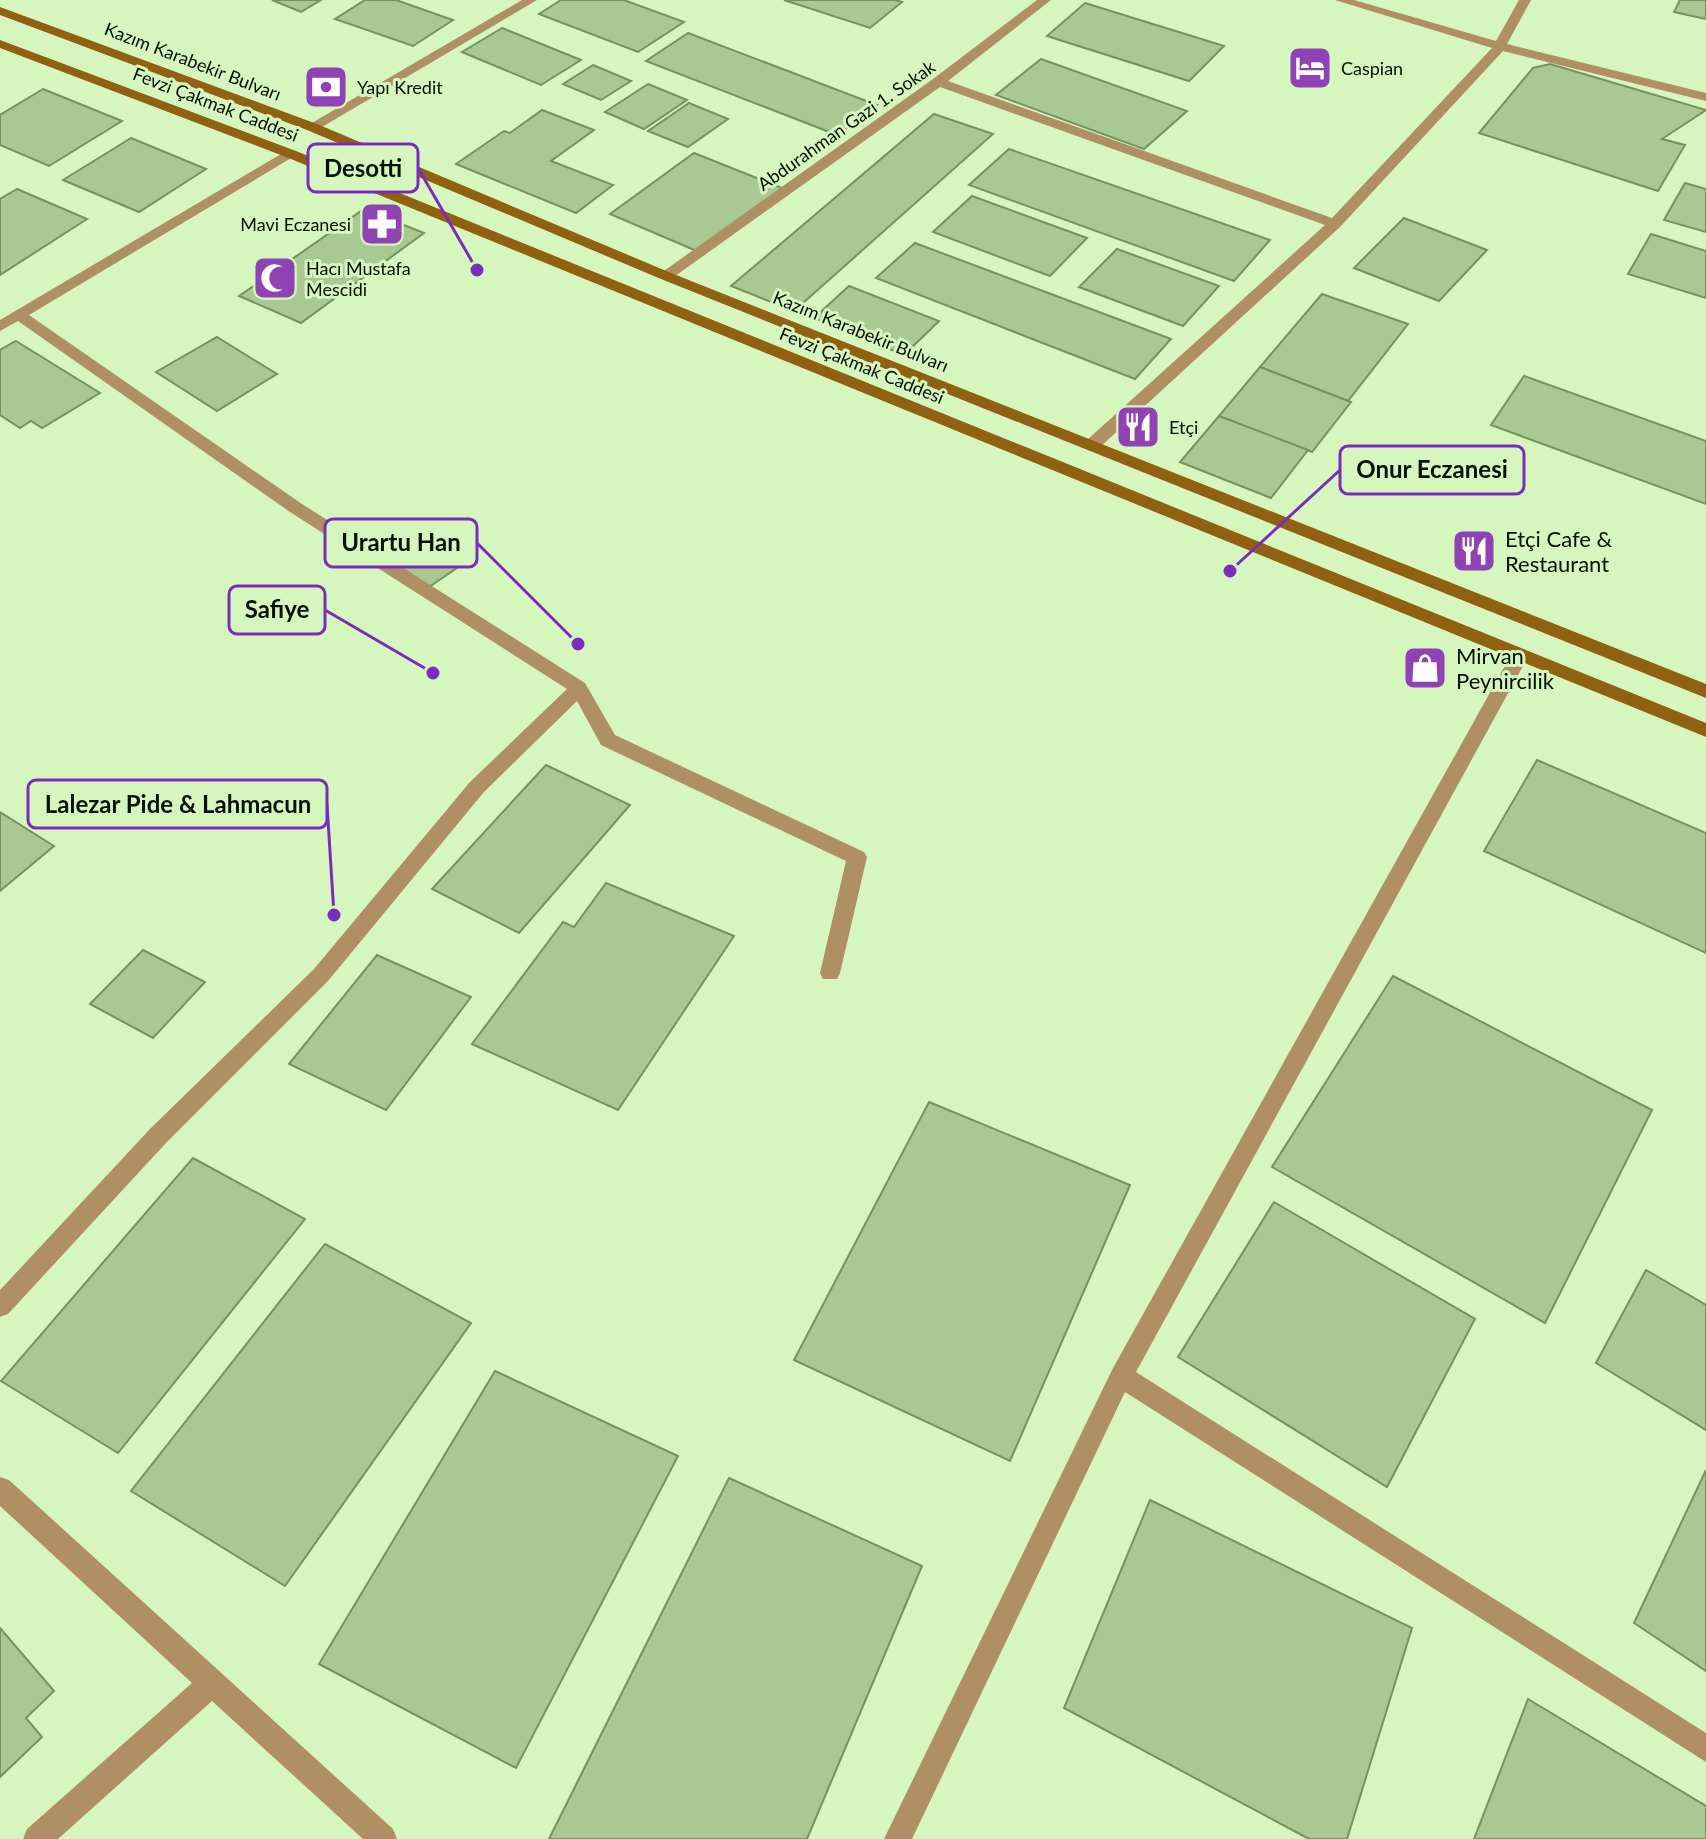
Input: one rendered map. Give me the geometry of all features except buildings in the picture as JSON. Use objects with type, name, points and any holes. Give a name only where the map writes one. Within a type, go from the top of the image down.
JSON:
[{"type":"main road","name":"Kazım Karabekir Bulvarı","points":[[0,11],[312,127],[666,276],[1706,691]]},
{"type":"main road","name":"Fevzi Çakmak Caddesi","points":[[0,44],[291,154],[1706,730]]},
{"type":"street","points":[[312,127],[531,0]]},
{"type":"street","name":"Abdurahman Gazi 1. Sokak","points":[[666,276],[938,82],[1045,0]]},
{"type":"street","points":[[1341,0],[1500,46],[1706,97]]},
{"type":"street","points":[[1093,444],[1335,224],[1500,46],[1525,0]]},
{"type":"street","points":[[938,82],[1335,224]]},
{"type":"street","points":[[0,326],[291,154]]},
{"type":"street","points":[[19,315],[296,508],[579,688],[608,740],[857,857],[830,973]]},
{"type":"street","points":[[898,1839],[1121,1376],[1520,655]]},
{"type":"street","points":[[0,1306],[158,1136],[321,975],[477,787],[579,688]]},
{"type":"street","points":[[1121,1376],[1706,1749]]},
{"type":"street","points":[[0,1489],[383,1839]]},
{"type":"street","points":[[37,1839],[212,1683]]},
{"type":"place","name":"Caspian","points":[[1310,68]]},
{"type":"place","name":"Yapı Kredit","points":[[326,87]]},
{"type":"place","name":"Mavi Eczanesi","points":[[382,224]]},
{"type":"place","name":"Desotti","points":[[477,270]]},
{"type":"place","name":"Hacı Mustafa Mescidi","points":[[275,278]]},
{"type":"place","name":"Etçi","points":[[1138,427]]},
{"type":"place","name":"Etçi Cafe & Restaurant","points":[[1474,551]]},
{"type":"place","name":"Onur Eczanesi","points":[[1230,571]]},
{"type":"place","name":"Urartu Han","points":[[578,644]]},
{"type":"place","name":"Mirvan Peynircilik","points":[[1425,668]]},
{"type":"place","name":"Safiye","points":[[433,673]]},
{"type":"place","name":"Lalezar Pide & Lahmacun","points":[[334,915]]}]
